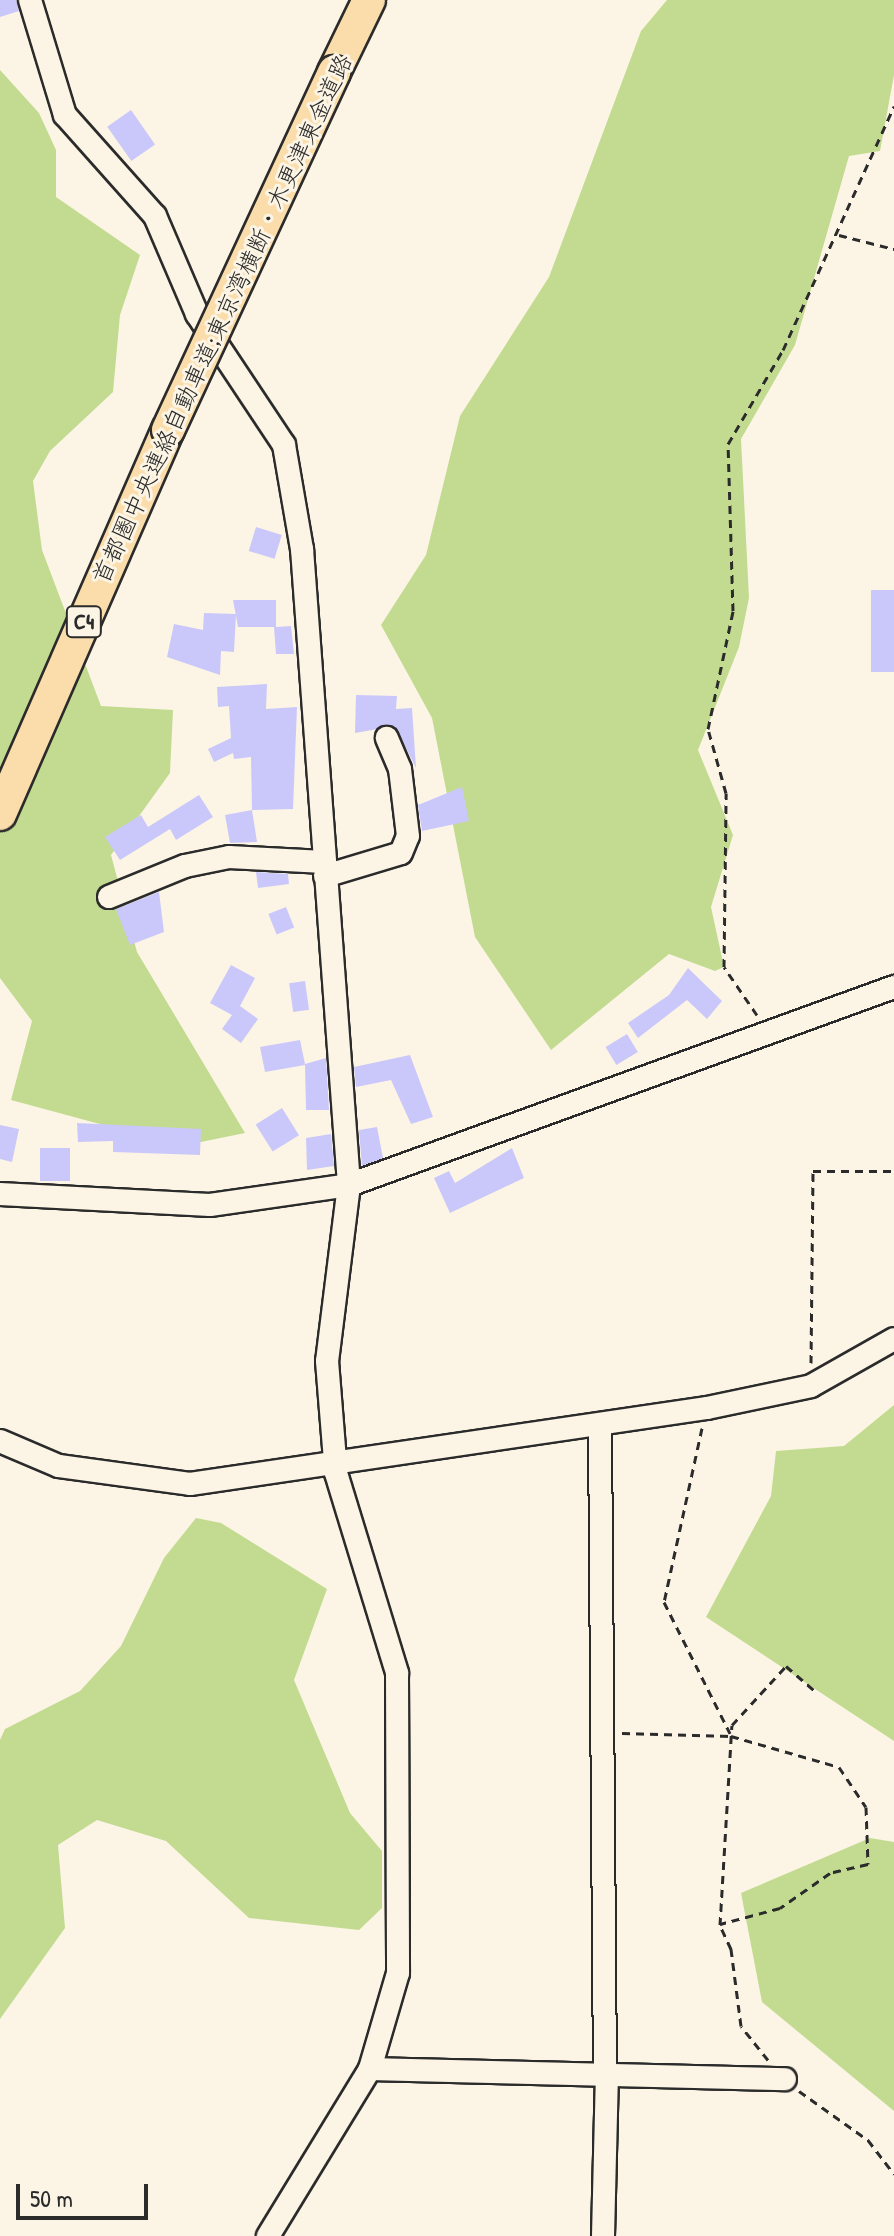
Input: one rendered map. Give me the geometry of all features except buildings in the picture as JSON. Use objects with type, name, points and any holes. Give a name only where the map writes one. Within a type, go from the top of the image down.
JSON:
[{"type":"highway","name":"首都圏中央連絡自動車道;東京湾横断・木更津東金道路","points":[[0,814],[168,430],[369,0]]},
{"type":"street","points":[[30,0],[65,115],[155,216],[197,314],[284,445],[302,549],[349,1185],[327,1361],[337,1462],[388,1632],[400,1715],[398,1973],[370,2069],[268,2236]]},
{"type":"street","points":[[109,897],[185,866],[229,857],[325,869],[401,853],[408,836],[400,769],[387,738]]},
{"type":"street","points":[[0,1194],[210,1205],[349,1185],[767,1028],[894,987]]},
{"type":"street","points":[[0,1441],[59,1466],[190,1484],[600,1427],[707,1408],[811,1386],[894,1339]]},
{"type":"street","points":[[600,1427],[606,1733],[603,2236]]},
{"type":"street","points":[[370,2069],[785,2079]]},
{"type":"path","points":[[767,1028],[724,967],[726,793],[708,729],[733,611],[728,444],[838,235],[894,106]]},
{"type":"path","points":[[838,235],[894,249]]},
{"type":"path","points":[[811,1386],[813,1171],[894,1171]]},
{"type":"path","points":[[707,1408],[664,1602],[731,1736]]},
{"type":"path","points":[[816,1692],[786,1666],[732,1725],[720,1925],[731,1949],[741,2026],[785,2079],[868,2140],[894,2174]]},
{"type":"path","points":[[606,1733],[731,1736],[839,1767],[866,1807],[868,1864],[830,1873],[780,1908],[720,1925]]},
{"type":"green space","points":[[667,0],[894,0],[894,75],[880,151],[849,156],[795,345],[741,439],[749,598],[739,647],[698,750],[733,835],[711,907],[724,967],[715,971],[669,954],[551,1050],[475,937],[432,718],[381,625],[426,555],[460,416],[549,277],[641,31]]},
{"type":"green space","points":[[0,70],[39,113],[56,150],[56,197],[140,255],[120,315],[113,392],[50,451],[33,481],[42,550],[101,706],[173,710],[170,773],[111,855],[137,952],[245,1133],[181,1146],[11,1100],[32,1021],[0,978]]},
{"type":"green space","points":[[894,1405],[894,1741],[706,1617],[771,1496],[776,1451],[844,1446]]},
{"type":"green space","points":[[196,1518],[221,1523],[327,1589],[294,1680],[350,1813],[382,1851],[382,1908],[359,1930],[249,1918],[166,1841],[97,1820],[58,1845],[65,1928],[0,2019],[0,1740],[5,1729],[80,1691],[121,1646],[164,1558]]},
{"type":"green space","points":[[870,1838],[894,1842],[894,2111],[762,2002],[741,1893]]}]
